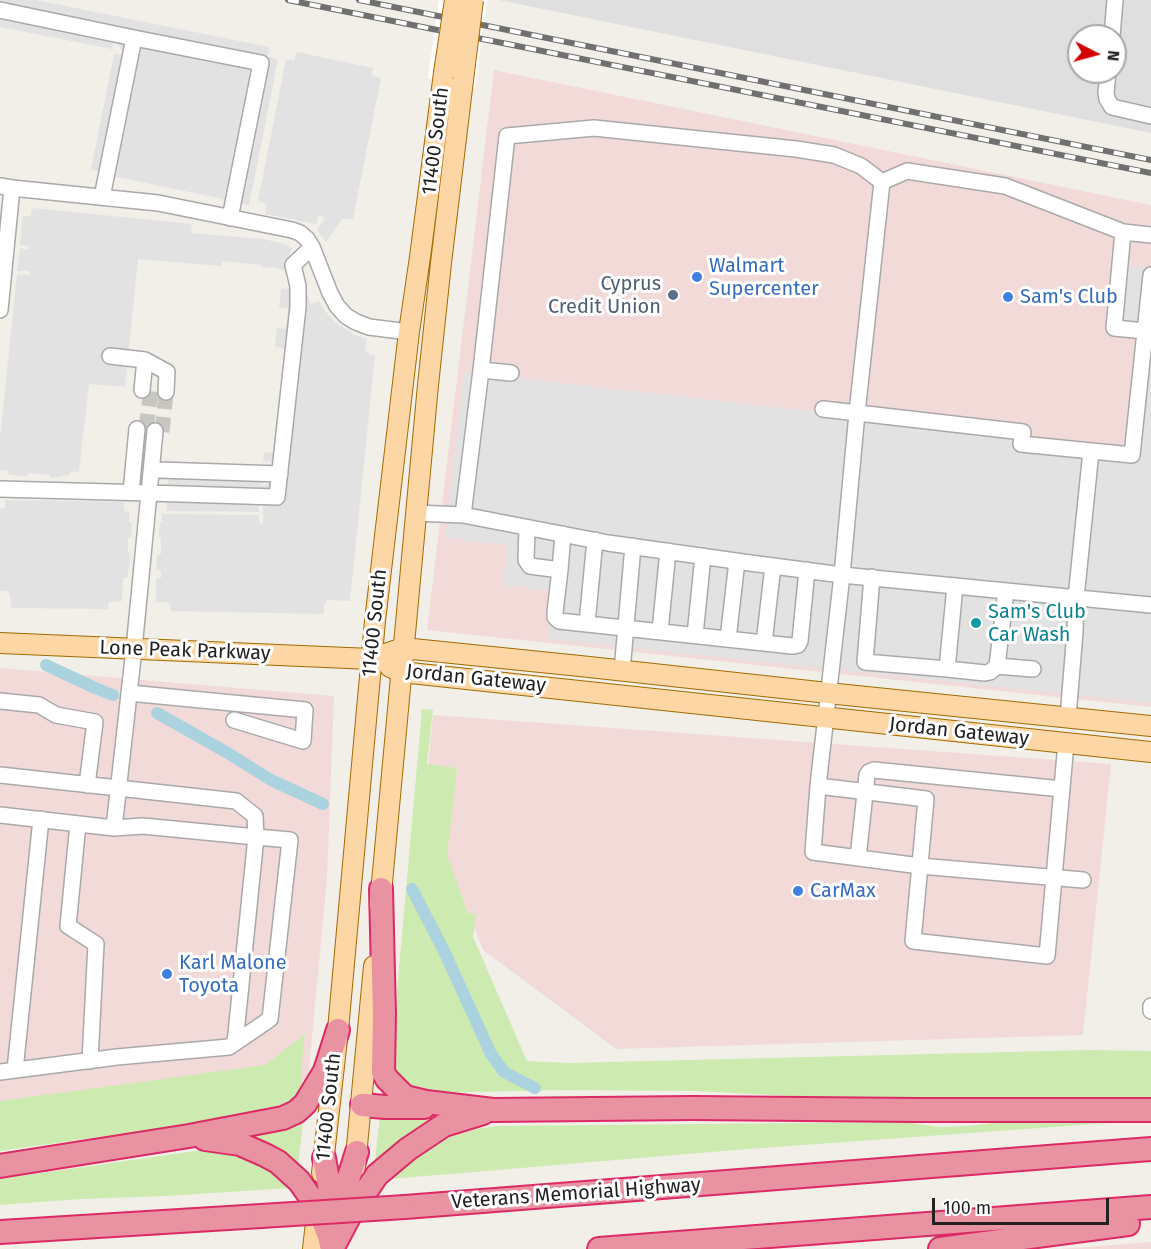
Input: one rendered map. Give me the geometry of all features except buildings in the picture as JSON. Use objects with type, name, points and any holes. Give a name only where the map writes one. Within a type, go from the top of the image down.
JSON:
[{"type":"highway","points":[[381,889],[384,1015],[382,1072],[405,1097],[426,1102],[493,1110],[693,1108],[1151,1110]]},
{"type":"highway","points":[[0,1166],[189,1136],[283,1118],[296,1112],[305,1104],[325,1071],[338,1030]]},
{"type":"highway","points":[[362,1105],[385,1107],[452,1105]]},
{"type":"highway","points":[[334,1241],[377,1175],[408,1149],[444,1125],[493,1110]]},
{"type":"highway","points":[[189,1136],[240,1144],[278,1162],[299,1181],[318,1208],[334,1241]]},
{"type":"highway","name":"Veterans Memorial Highway","points":[[0,1232],[405,1207],[1151,1149]]},
{"type":"highway","points":[[334,1241],[357,1152]]},
{"type":"highway","points":[[324,1158],[334,1241]]},
{"type":"highway","points":[[598,1249],[1151,1207]]},
{"type":"highway","points":[[940,1249],[1081,1229],[1151,1222]]},
{"type":"main road","name":"11400 South","points":[[318,1208],[338,1030],[371,659],[409,332],[455,0]]},
{"type":"main road","name":"11400 South","points":[[357,1152],[400,672],[441,264],[473,0]]},
{"type":"main road","name":"Lone Peak Parkway","points":[[0,643],[371,659]]},
{"type":"main road","name":"Jordan Gateway","points":[[371,659],[403,648],[1151,726]]},
{"type":"main road","name":"Jordan Gateway","points":[[371,659],[400,672],[1151,752]]},
{"type":"main road","points":[[1066,743],[1068,717]]},
{"type":"street","points":[[1113,24],[1116,0]]},
{"type":"street","points":[[0,10],[261,63],[230,218]]},
{"type":"street","points":[[102,197],[135,38]]},
{"type":"street","points":[[1107,84],[1106,93],[1112,107],[1151,116]]},
{"type":"street","points":[[463,515],[507,136],[594,128],[796,149],[834,155],[861,166],[882,182]]},
{"type":"street","points":[[882,182],[907,171],[1005,186],[1123,232],[1151,235]]},
{"type":"street","points":[[882,182],[813,852],[920,866],[1083,880]]},
{"type":"street","points":[[0,310],[6,187],[158,203],[292,230],[307,239],[330,293],[346,316],[369,327],[409,332]]},
{"type":"street","points":[[1123,232],[1114,328],[1145,331]]},
{"type":"street","points":[[0,489],[277,497],[298,307],[298,286],[293,265],[312,247]]},
{"type":"street","points":[[823,409],[1023,432],[1021,444],[1132,455],[1151,275]]},
{"type":"street","points":[[110,356],[153,364],[167,372],[154,391],[153,364]]},
{"type":"street","points":[[481,370],[511,373]]},
{"type":"street","points":[[114,828],[134,649],[144,493],[150,430],[159,470],[144,493]]},
{"type":"street","points":[[1068,717],[1076,597],[1091,451]]},
{"type":"street","points":[[159,470],[280,474]]},
{"type":"street","points":[[416,513],[463,515],[668,552],[842,575],[1151,605]]},
{"type":"street","points":[[527,528],[526,560],[530,566],[560,570]]},
{"type":"street","points":[[563,534],[555,617],[559,621],[798,645],[807,570]]},
{"type":"street","points":[[587,623],[595,540]]},
{"type":"street","points":[[622,671],[633,546]]},
{"type":"street","points":[[660,631],[668,552]]},
{"type":"street","points":[[695,635],[703,556]]},
{"type":"street","points":[[728,639],[736,561]]},
{"type":"street","points":[[764,643],[773,566]]},
{"type":"street","points":[[872,577],[865,662],[990,672],[997,666],[1006,591]]},
{"type":"street","points":[[946,669],[955,586]]},
{"type":"street","points":[[997,666],[1033,669]]},
{"type":"street","points":[[129,693],[305,710],[303,741],[234,720]]},
{"type":"street","points":[[0,701],[39,705],[56,715],[95,722],[87,785]]},
{"type":"street","points":[[929,775],[913,941],[1047,956],[1066,743]]},
{"type":"street","points":[[858,858],[867,775],[874,770],[1062,789]]},
{"type":"street","points":[[0,775],[236,801],[255,816],[256,837],[235,1043]]},
{"type":"street","points":[[818,786],[926,799]]},
{"type":"street","points":[[0,814],[41,819],[78,824],[114,828],[143,826],[290,840],[270,1019],[229,1047],[8,1071],[41,819]]},
{"type":"street","points":[[78,824],[68,926],[96,944],[90,1061]]},
{"type":"street","points":[[1151,1006],[1151,1011]]},
{"type":"shaded area","points":[[0,0],[36,0],[269,47],[268,56],[278,59],[249,205],[115,178],[91,170],[114,54],[122,55],[121,48],[116,42],[112,49],[0,27]]},
{"type":"shaded area","points":[[499,0],[1151,0],[1151,133]]},
{"type":"shaded area","points":[[297,52],[373,68],[372,76],[381,78],[353,219],[342,219],[326,242],[317,230],[324,220],[323,216],[318,216],[316,224],[265,214],[266,204],[258,201],[286,59],[294,61]]},
{"type":"shaded area","points":[[494,70],[1151,205],[1151,707],[427,630]]},
{"type":"shaded area","points":[[32,208],[192,224],[191,233],[262,239],[282,243],[292,248],[284,271],[262,267],[262,265],[222,261],[221,266],[138,259],[125,387],[89,384],[79,472],[71,471],[69,475],[51,478],[49,475],[29,473],[27,476],[9,475],[8,471],[0,470],[0,438],[17,274],[28,275],[30,273],[17,271],[20,248],[27,250],[29,248],[20,245],[23,216],[31,216]]},
{"type":"shaded area","points":[[1124,266],[1146,268],[1145,275],[1151,276],[1151,703],[549,639],[554,591],[503,585],[507,545],[445,538],[464,372],[1126,447],[1139,321],[1119,319]]},
{"type":"shaded area","points":[[303,270],[305,288],[311,304],[319,301],[335,322],[353,334],[367,339],[365,350],[375,355],[350,601],[328,600],[324,605],[324,614],[171,611],[167,602],[156,602],[156,578],[161,578],[161,571],[156,569],[157,555],[161,553],[161,538],[159,537],[162,514],[259,515],[259,522],[263,523],[262,503],[259,505],[259,512],[167,511],[166,485],[168,475],[260,477],[261,486],[269,483],[272,463],[263,461],[264,452],[274,451],[285,351],[283,348],[275,347],[277,328],[285,329],[288,310],[279,308],[281,288],[287,289],[290,286],[285,272]]},
{"type":"shaded area","points":[[5,500],[124,502],[124,511],[129,512],[129,522],[132,522],[131,537],[128,538],[130,554],[128,577],[123,578],[122,601],[110,602],[108,609],[11,608],[10,594],[7,591],[0,591],[0,509],[5,508]]},
{"type":"shaded area","points":[[0,668],[334,696],[327,878],[308,1079],[0,1105]]},
{"type":"shaded area","points":[[433,715],[1111,764],[1083,1035],[616,1049],[483,950],[425,802]]},
{"type":"shaded area","points":[[1151,1242],[1151,1249],[1060,1249]]},
{"type":"green space","points":[[422,709],[433,710],[427,764],[457,768],[447,856],[468,913],[476,914],[473,937],[527,1061],[569,1063],[1090,1050],[1151,1051],[1151,1100],[1009,1102],[830,1098],[695,1091],[565,1090],[438,1093],[415,1091],[396,1073],[391,1059]]},
{"type":"green space","points":[[305,1034],[302,1083],[296,1096],[298,1099],[276,1112],[0,1151],[0,1101],[265,1065]]},
{"type":"green space","points":[[304,1113],[298,1168],[268,1144],[244,1135]]},
{"type":"green space","points":[[460,1113],[374,1169],[380,1116]]},
{"type":"green space","points":[[1123,1120],[1123,1122],[748,1149],[390,1179],[414,1157],[443,1139],[497,1126],[904,1122],[939,1127],[1001,1122]]},
{"type":"green space","points":[[221,1149],[269,1165],[291,1188],[0,1205],[0,1179]]},
{"type":"pier","points":[[439,0],[487,0],[475,88],[428,78]]},
{"type":"waterway","points":[[46,665],[113,695]]},
{"type":"waterway","points":[[157,713],[271,780],[323,804]]},
{"type":"waterway","points":[[412,889],[444,951],[491,1054],[504,1072],[535,1088]]},
{"type":"tunnel","points":[[146,429],[151,390]]},
{"type":"tunnel","points":[[162,432],[166,392]]},
{"type":"railway","points":[[288,0],[1151,173]]},
{"type":"railway","points":[[359,0],[1151,160]]},
{"type":"place","name":"Walmart Supercenter","points":[[697,277]]},
{"type":"place","name":"Cyprus Credit Union","points":[[673,295]]},
{"type":"place","name":"Sam's Club","points":[[1008,297]]},
{"type":"place","name":"Sam's Club Car Wash","points":[[976,623]]},
{"type":"place","name":"CarMax","points":[[798,891]]},
{"type":"place","name":"Karl Malone Toyota","points":[[167,974]]}]
